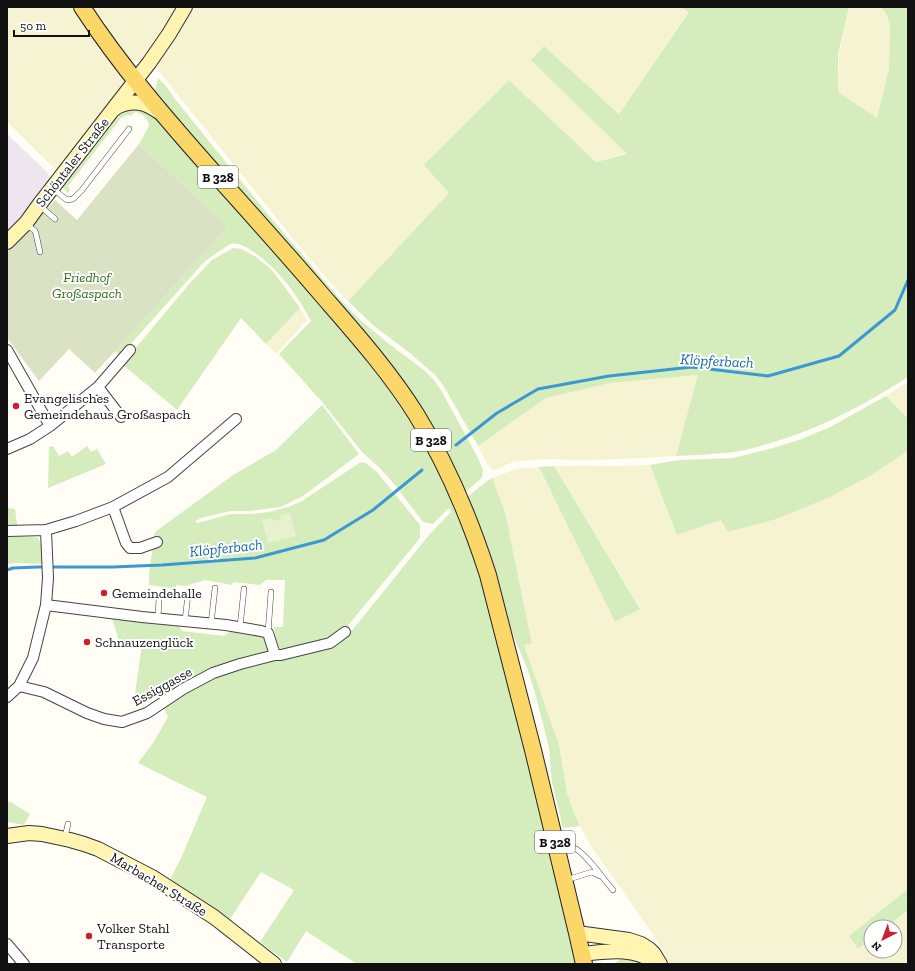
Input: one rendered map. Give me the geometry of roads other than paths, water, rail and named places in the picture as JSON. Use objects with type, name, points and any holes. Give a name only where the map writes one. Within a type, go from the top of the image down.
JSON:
[{"type":"main road","name":"B 328","points":[[82,7],[114,53],[165,117],[374,356],[416,414],[434,445],[463,505],[480,548],[488,575],[512,664],[583,959]]},
{"type":"street","name":"Schöntaler Straße","points":[[7,242],[26,223],[149,63],[185,7]]},
{"type":"street","points":[[111,112],[121,105],[136,102],[148,105],[165,117]]},
{"type":"street","points":[[7,350],[19,374],[50,426]]},
{"type":"street","points":[[7,449],[30,439],[50,426],[98,387],[130,350]]},
{"type":"street","points":[[98,387],[121,417]]},
{"type":"street","points":[[7,531],[46,530],[77,523],[112,507],[168,477],[236,419]]},
{"type":"street","points":[[112,507],[126,543],[130,548],[140,548],[157,542]]},
{"type":"street","points":[[7,697],[19,686],[33,658],[46,605],[48,578],[46,530]]},
{"type":"street","points":[[46,605],[261,630],[268,633],[275,655]]},
{"type":"street","name":"Essiggasse","points":[[19,686],[44,692],[87,714],[122,722],[147,713],[184,689],[213,674],[240,664],[330,642],[345,632]]},
{"type":"street","name":"Marbacher Straße","points":[[7,836],[28,833],[42,834],[65,838],[98,849],[152,877],[214,917],[274,964]]},
{"type":"street","points":[[577,933],[629,940],[641,944],[654,954],[660,964]]},
{"type":"street","points":[[7,944],[24,964]]},
{"type":"street","points":[[583,959],[608,952],[630,952],[644,956],[656,964]]},
{"type":"street","points":[[608,964],[620,954],[630,952]]},
{"type":"lane","points":[[52,188],[67,200],[73,199],[82,190],[129,129]]},
{"type":"lane","points":[[39,205],[55,219]]},
{"type":"lane","points":[[26,223],[35,231],[40,252]]},
{"type":"lane","points":[[211,624],[215,588]]},
{"type":"lane","points":[[240,627],[244,588]]},
{"type":"lane","points":[[268,633],[271,592]]},
{"type":"lane","points":[[185,621],[188,594]]},
{"type":"lane","points":[[158,618],[159,598]]},
{"type":"lane","points":[[65,838],[68,824]]},
{"type":"lane","points":[[557,850],[569,847],[575,848],[587,859],[612,890]]},
{"type":"lane","points":[[565,880],[592,872],[602,877]]},
{"type":"waterway","name":"Klöpferbach","points":[[456,445],[497,413],[538,389],[609,376],[692,367],[768,376],[839,356],[895,310],[908,280]]},
{"type":"waterway","name":"Klöpferbach","points":[[7,570],[13,568],[38,567],[113,567],[162,565],[255,558],[324,540],[373,510],[422,470]]},
{"type":"place","name":"Evangelisches Gemeindehaus Großaspach","points":[[16,406]]},
{"type":"place","name":"Gemeindehalle","points":[[104,593]]},
{"type":"place","name":"Schnauzenglück","points":[[87,642]]},
{"type":"place","name":"Volker Stahl Transporte","points":[[89,936]]},
{"type":"park label","name":"Friedhof Großaspach","points":[[87,286]]}]
